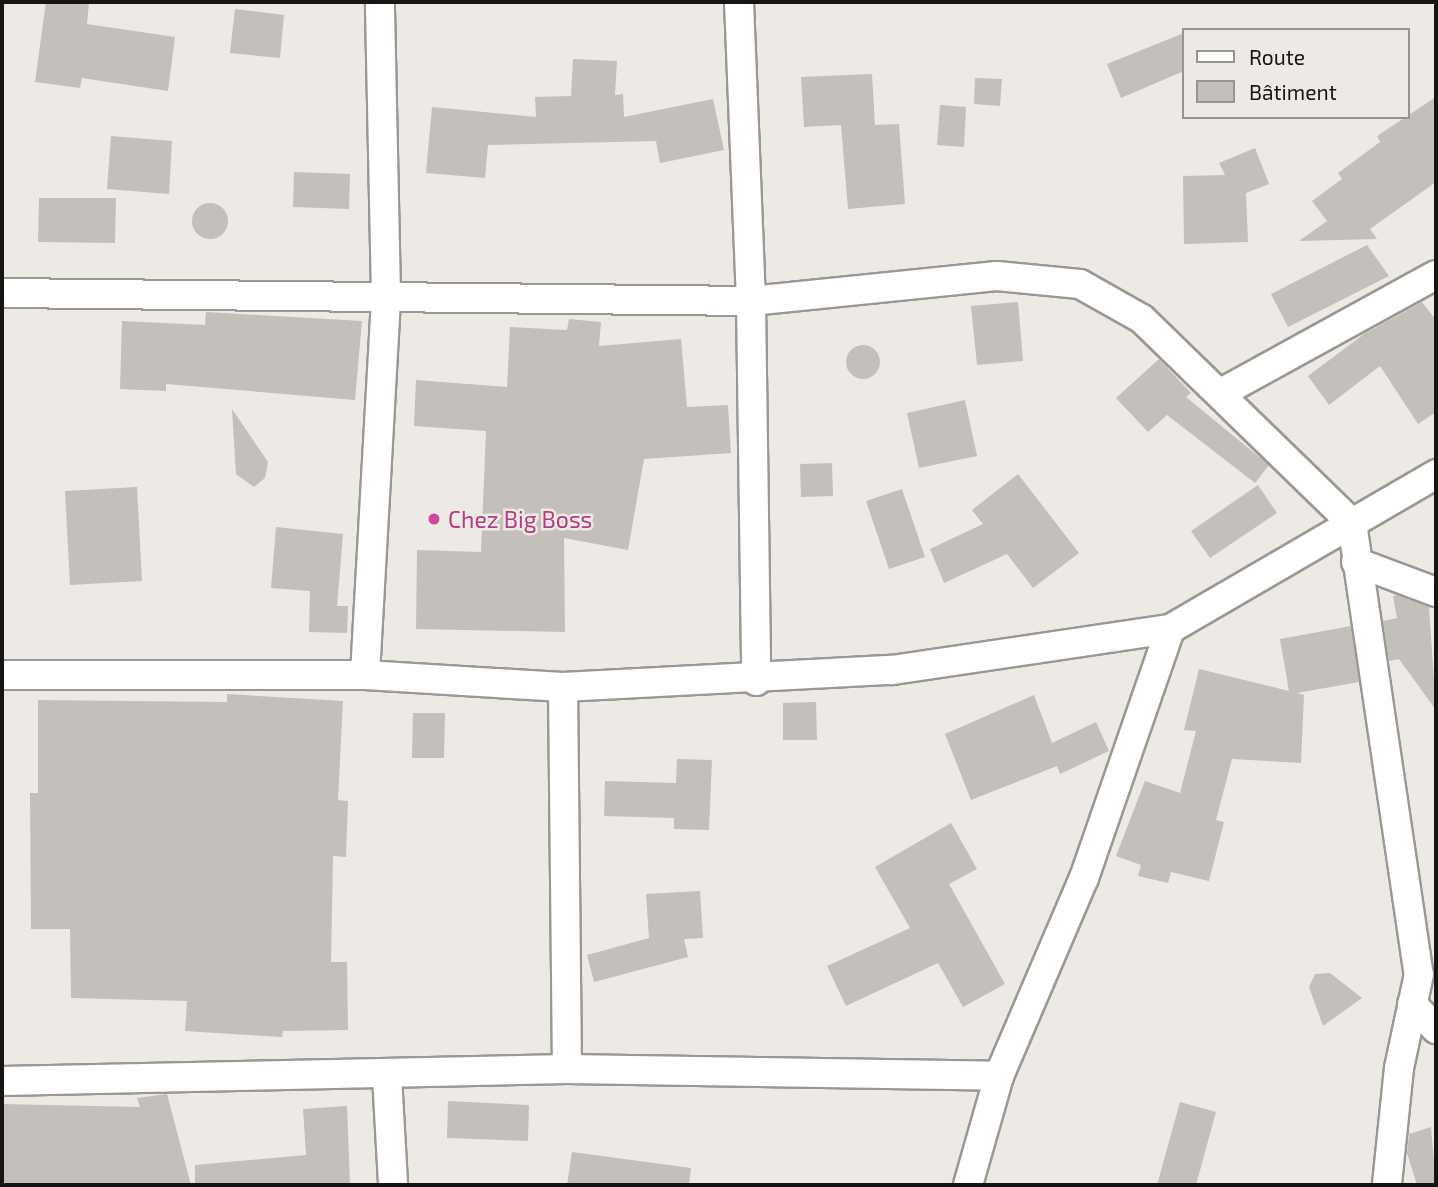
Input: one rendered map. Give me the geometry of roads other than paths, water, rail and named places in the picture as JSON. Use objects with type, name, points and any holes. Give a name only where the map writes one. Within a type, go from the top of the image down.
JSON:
[{"type":"street","points":[[365,675],[386,295],[380,2]]},
{"type":"street","points":[[739,2],[751,301],[756,681]]},
{"type":"street","points":[[1221,393],[1436,275]]},
{"type":"street","points":[[2,293],[386,295],[751,301],[996,276],[1080,284],[1142,319],[1352,523],[1356,562],[1405,855],[1419,974],[1399,1068],[1387,1185]]},
{"type":"street","points":[[2,676],[365,675],[562,687],[756,681],[892,670],[1170,629],[1436,474]]},
{"type":"street","points":[[1356,562],[1436,592]]},
{"type":"street","points":[[968,1185],[999,1076],[1084,878],[1170,629]]},
{"type":"street","points":[[562,687],[567,1069]]},
{"type":"street","points":[[1412,1004],[1436,1029]]},
{"type":"street","points":[[2,1081],[387,1076],[567,1069],[999,1076]]},
{"type":"street","points":[[387,1076],[393,1185]]},
{"type":"place","name":"Chez Big Boss","points":[[434,519]]}]
